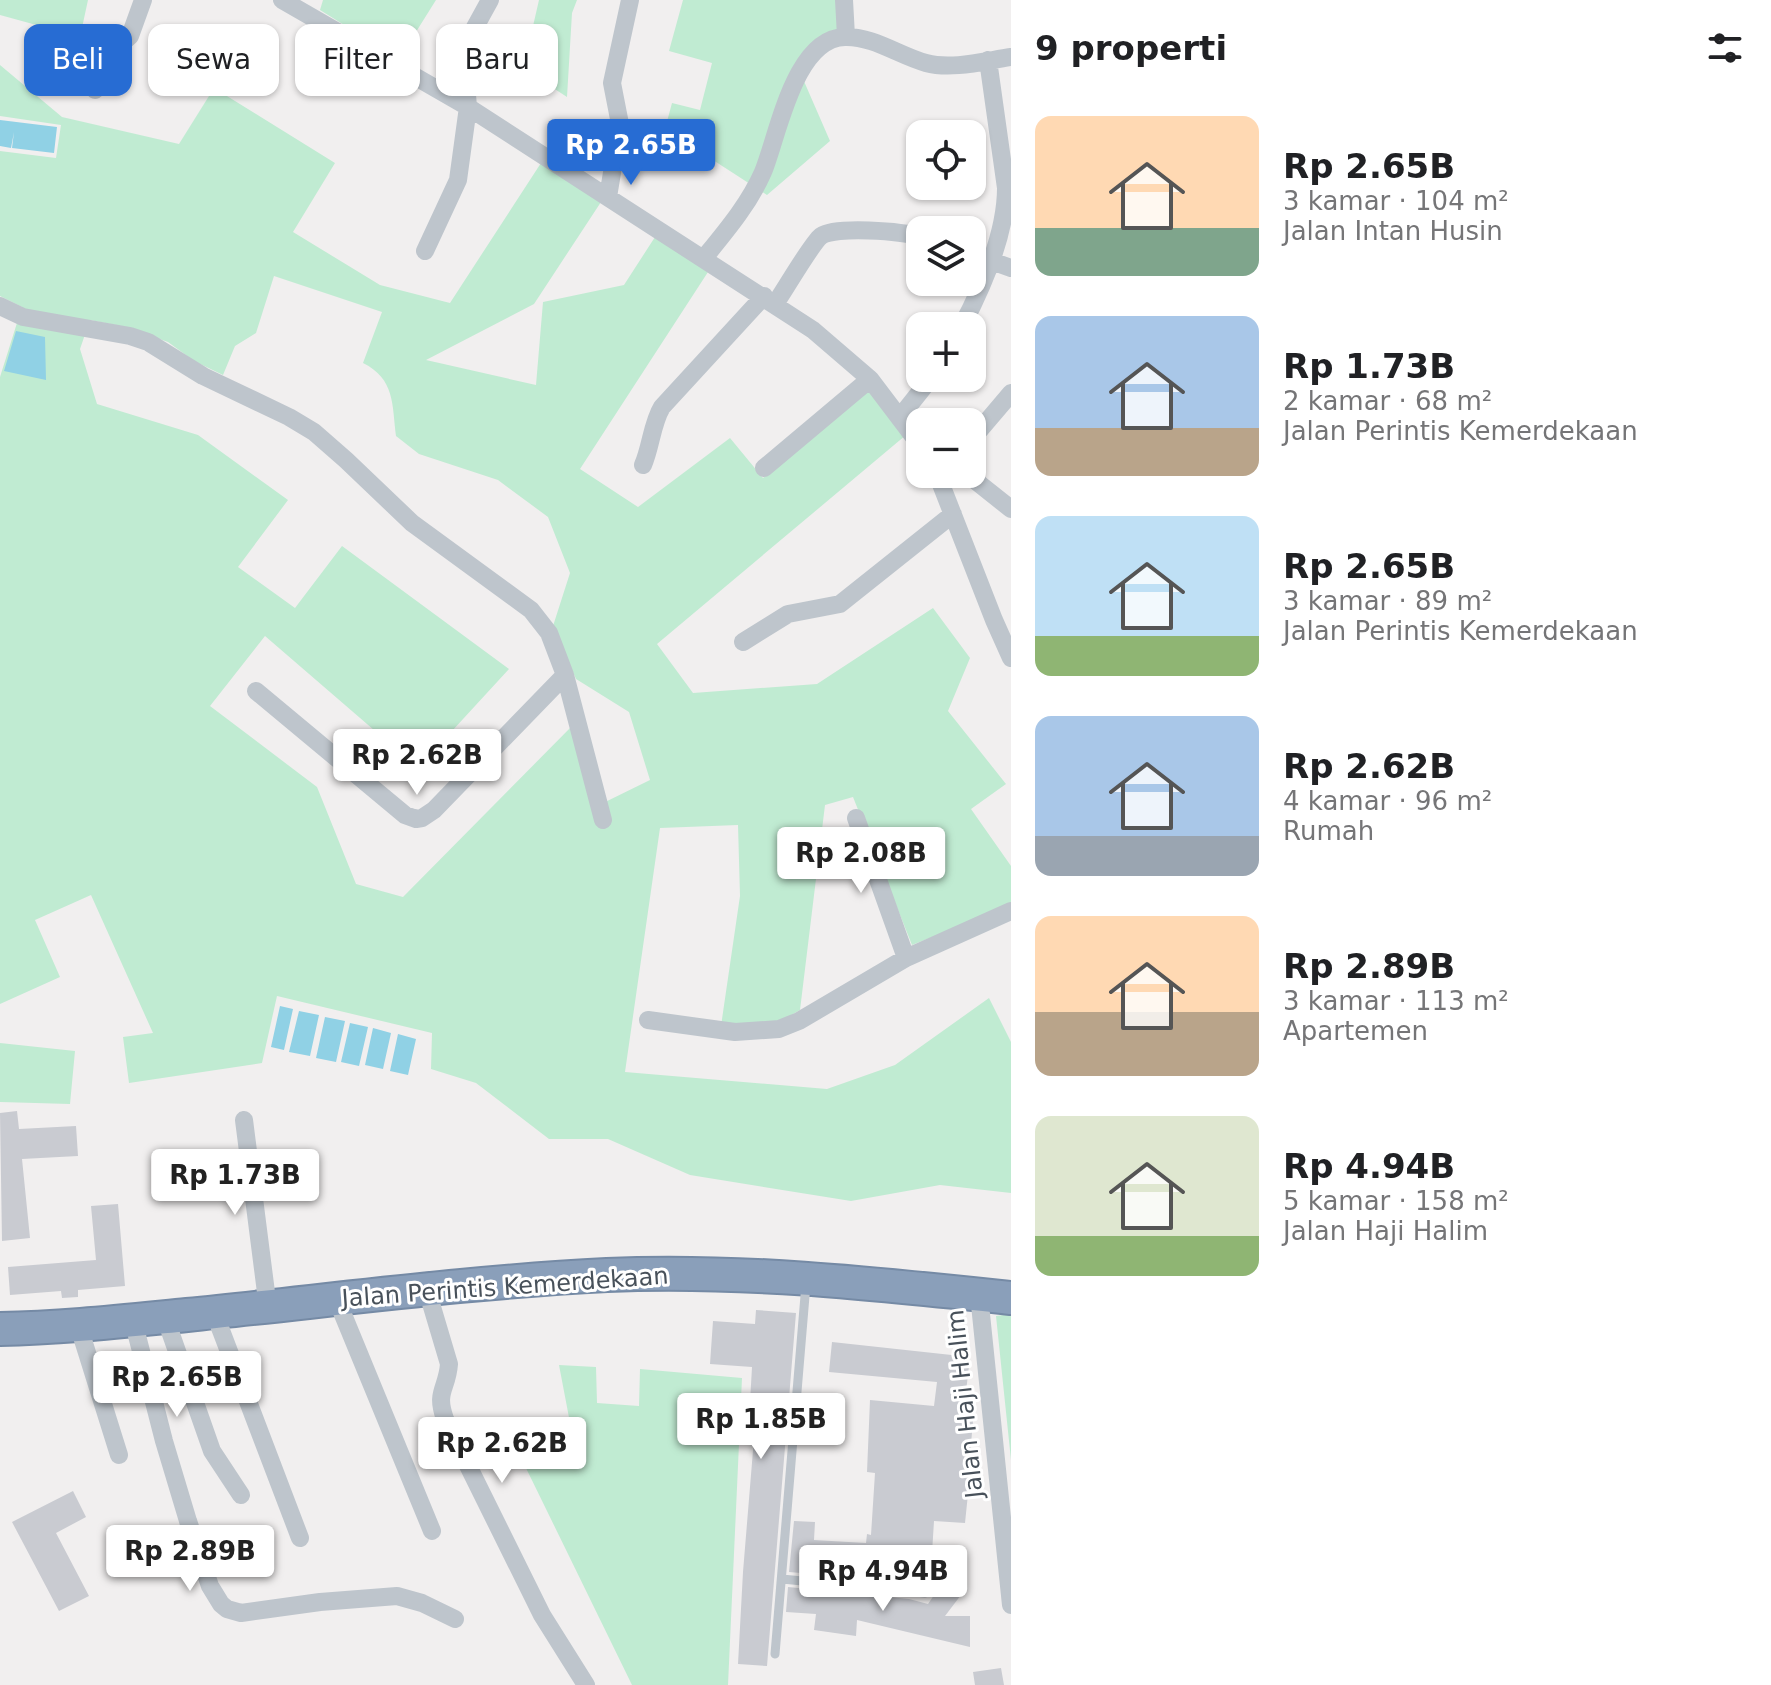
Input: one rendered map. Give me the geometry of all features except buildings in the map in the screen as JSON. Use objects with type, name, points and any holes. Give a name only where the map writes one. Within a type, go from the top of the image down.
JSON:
[{"type":"highway","name":"Jalan Perintis Kemerdekaan","points":[[0,1329],[133,1320],[609,1275],[688,1274],[1011,1298]]},
{"type":"street","points":[[132,32],[143,0]]},
{"type":"street","points":[[282,0],[468,107],[770,300],[813,330],[870,379],[906,425]]},
{"type":"street","points":[[425,251],[458,180],[468,107],[464,57],[468,40],[490,0]]},
{"type":"street","points":[[608,197],[620,124],[612,83],[630,0]]},
{"type":"street","points":[[844,0],[846,36]]},
{"type":"street","points":[[704,258],[733,222],[763,172],[799,74],[827,42],[846,36],[936,65],[1011,57]]},
{"type":"street","points":[[986,247],[1006,208],[1006,188],[988,60]]},
{"type":"street","points":[[643,465],[652,441],[656,417],[662,407],[770,300],[824,234],[882,232],[906,235]]},
{"type":"street","points":[[986,259],[1011,268]]},
{"type":"street","points":[[0,306],[23,317],[148,342],[203,376],[289,417],[314,432],[384,493],[412,523],[531,610],[549,633],[565,675],[603,820]]},
{"type":"street","points":[[764,468],[870,379]]},
{"type":"street","points":[[900,417],[920,392]]},
{"type":"street","points":[[986,422],[1011,393]]},
{"type":"street","points":[[944,488],[1011,658]]},
{"type":"street","points":[[985,488],[1011,509]]},
{"type":"street","points":[[743,642],[788,614],[840,604],[953,514]]},
{"type":"street","points":[[256,691],[405,815],[416,819],[434,810],[565,675]]},
{"type":"street","points":[[856,818],[906,958]]},
{"type":"street","points":[[648,1020],[735,1032],[779,1029],[799,1021],[906,958],[1011,911]]},
{"type":"street","points":[[244,1120],[268,1308]]},
{"type":"street","points":[[427,1290],[449,1364],[439,1397],[445,1419],[542,1615],[586,1685]]},
{"type":"street","name":"Jalan Haji Halim","points":[[979,1295],[1011,1605]]},
{"type":"street","points":[[337,1300],[432,1531]]},
{"type":"street","points":[[214,1312],[300,1538]]},
{"type":"street","points":[[165,1317],[212,1451],[241,1495]]},
{"type":"street","points":[[133,1320],[188,1521],[210,1586],[221,1604],[241,1613],[397,1596],[422,1603],[455,1619]]},
{"type":"street","points":[[78,1324],[119,1455]]},
{"type":"lane","points":[[775,1654],[807,1281]]},
{"type":"lane","points":[[782,1579],[925,1593]]},
{"type":"green space","points":[[0,0],[88,0],[83,24],[33,24],[0,15]]},
{"type":"green space","points":[[323,0],[436,0],[420,26],[343,24],[320,10]]},
{"type":"green space","points":[[539,0],[577,0],[572,13],[567,97],[558,91],[558,24],[533,24]]},
{"type":"green space","points":[[683,0],[837,0],[845,43],[826,48],[803,79],[830,141],[767,195],[665,129],[672,103],[700,110],[712,63],[669,51]]},
{"type":"green space","points":[[0,65],[24,85],[24,96],[37,96],[62,117],[179,144],[209,96],[227,96],[335,163],[293,232],[380,285],[450,303],[541,163],[601,202],[534,304],[426,360],[536,385],[543,302],[624,285],[655,237],[708,272],[580,469],[638,507],[730,438],[763,478],[869,387],[906,435],[657,644],[693,693],[817,684],[933,608],[970,658],[948,711],[1006,784],[971,809],[1011,866],[1011,906],[912,945],[853,797],[825,805],[800,1010],[774,1025],[721,1026],[740,896],[738,825],[660,828],[625,1072],[827,1089],[895,1065],[989,998],[1011,1042],[1011,1193],[940,1185],[851,1201],[690,1175],[608,1139],[549,1139],[476,1083],[431,1069],[432,1033],[277,996],[262,1063],[129,1083],[123,1037],[153,1033],[91,895],[35,920],[60,977],[0,1004],[0,377],[22,307],[0,296],[0,151],[56,158],[61,125],[0,116]],"holes":[[[274,276],[382,312],[363,363],[373,369],[386,385],[392,403],[396,436],[419,454],[498,480],[548,517],[570,573],[553,626],[576,679],[629,712],[650,780],[595,807],[574,724],[403,897],[356,884],[317,787],[210,706],[265,636],[418,768],[509,669],[342,546],[295,608],[238,567],[288,500],[198,435],[97,404],[80,349],[90,320],[126,327],[168,342],[194,361],[223,375],[235,346],[256,333]]]},
{"type":"green space","points":[[0,1043],[75,1051],[70,1104],[0,1102]]},
{"type":"green space","points":[[1011,1314],[1011,1460],[996,1316]]},
{"type":"green space","points":[[559,1365],[596,1367],[597,1403],[639,1406],[640,1369],[742,1378],[728,1685],[632,1685],[505,1425],[538,1450],[575,1449]]},
{"type":"water","points":[[0,120],[57,127],[54,153],[12,148],[14,132],[11,148],[0,146]]},
{"type":"water","points":[[16,331],[45,337],[46,380],[4,371]]},
{"type":"water","points":[[280,1006],[293,1009],[284,1050],[271,1047]]},
{"type":"water","points":[[299,1011],[319,1015],[310,1056],[289,1052]]},
{"type":"water","points":[[325,1017],[345,1021],[336,1062],[316,1058]]},
{"type":"water","points":[[350,1023],[368,1027],[359,1066],[341,1062]]},
{"type":"water","points":[[373,1028],[391,1033],[383,1069],[365,1065]]},
{"type":"water","points":[[398,1034],[416,1039],[408,1075],[390,1071]]}]
